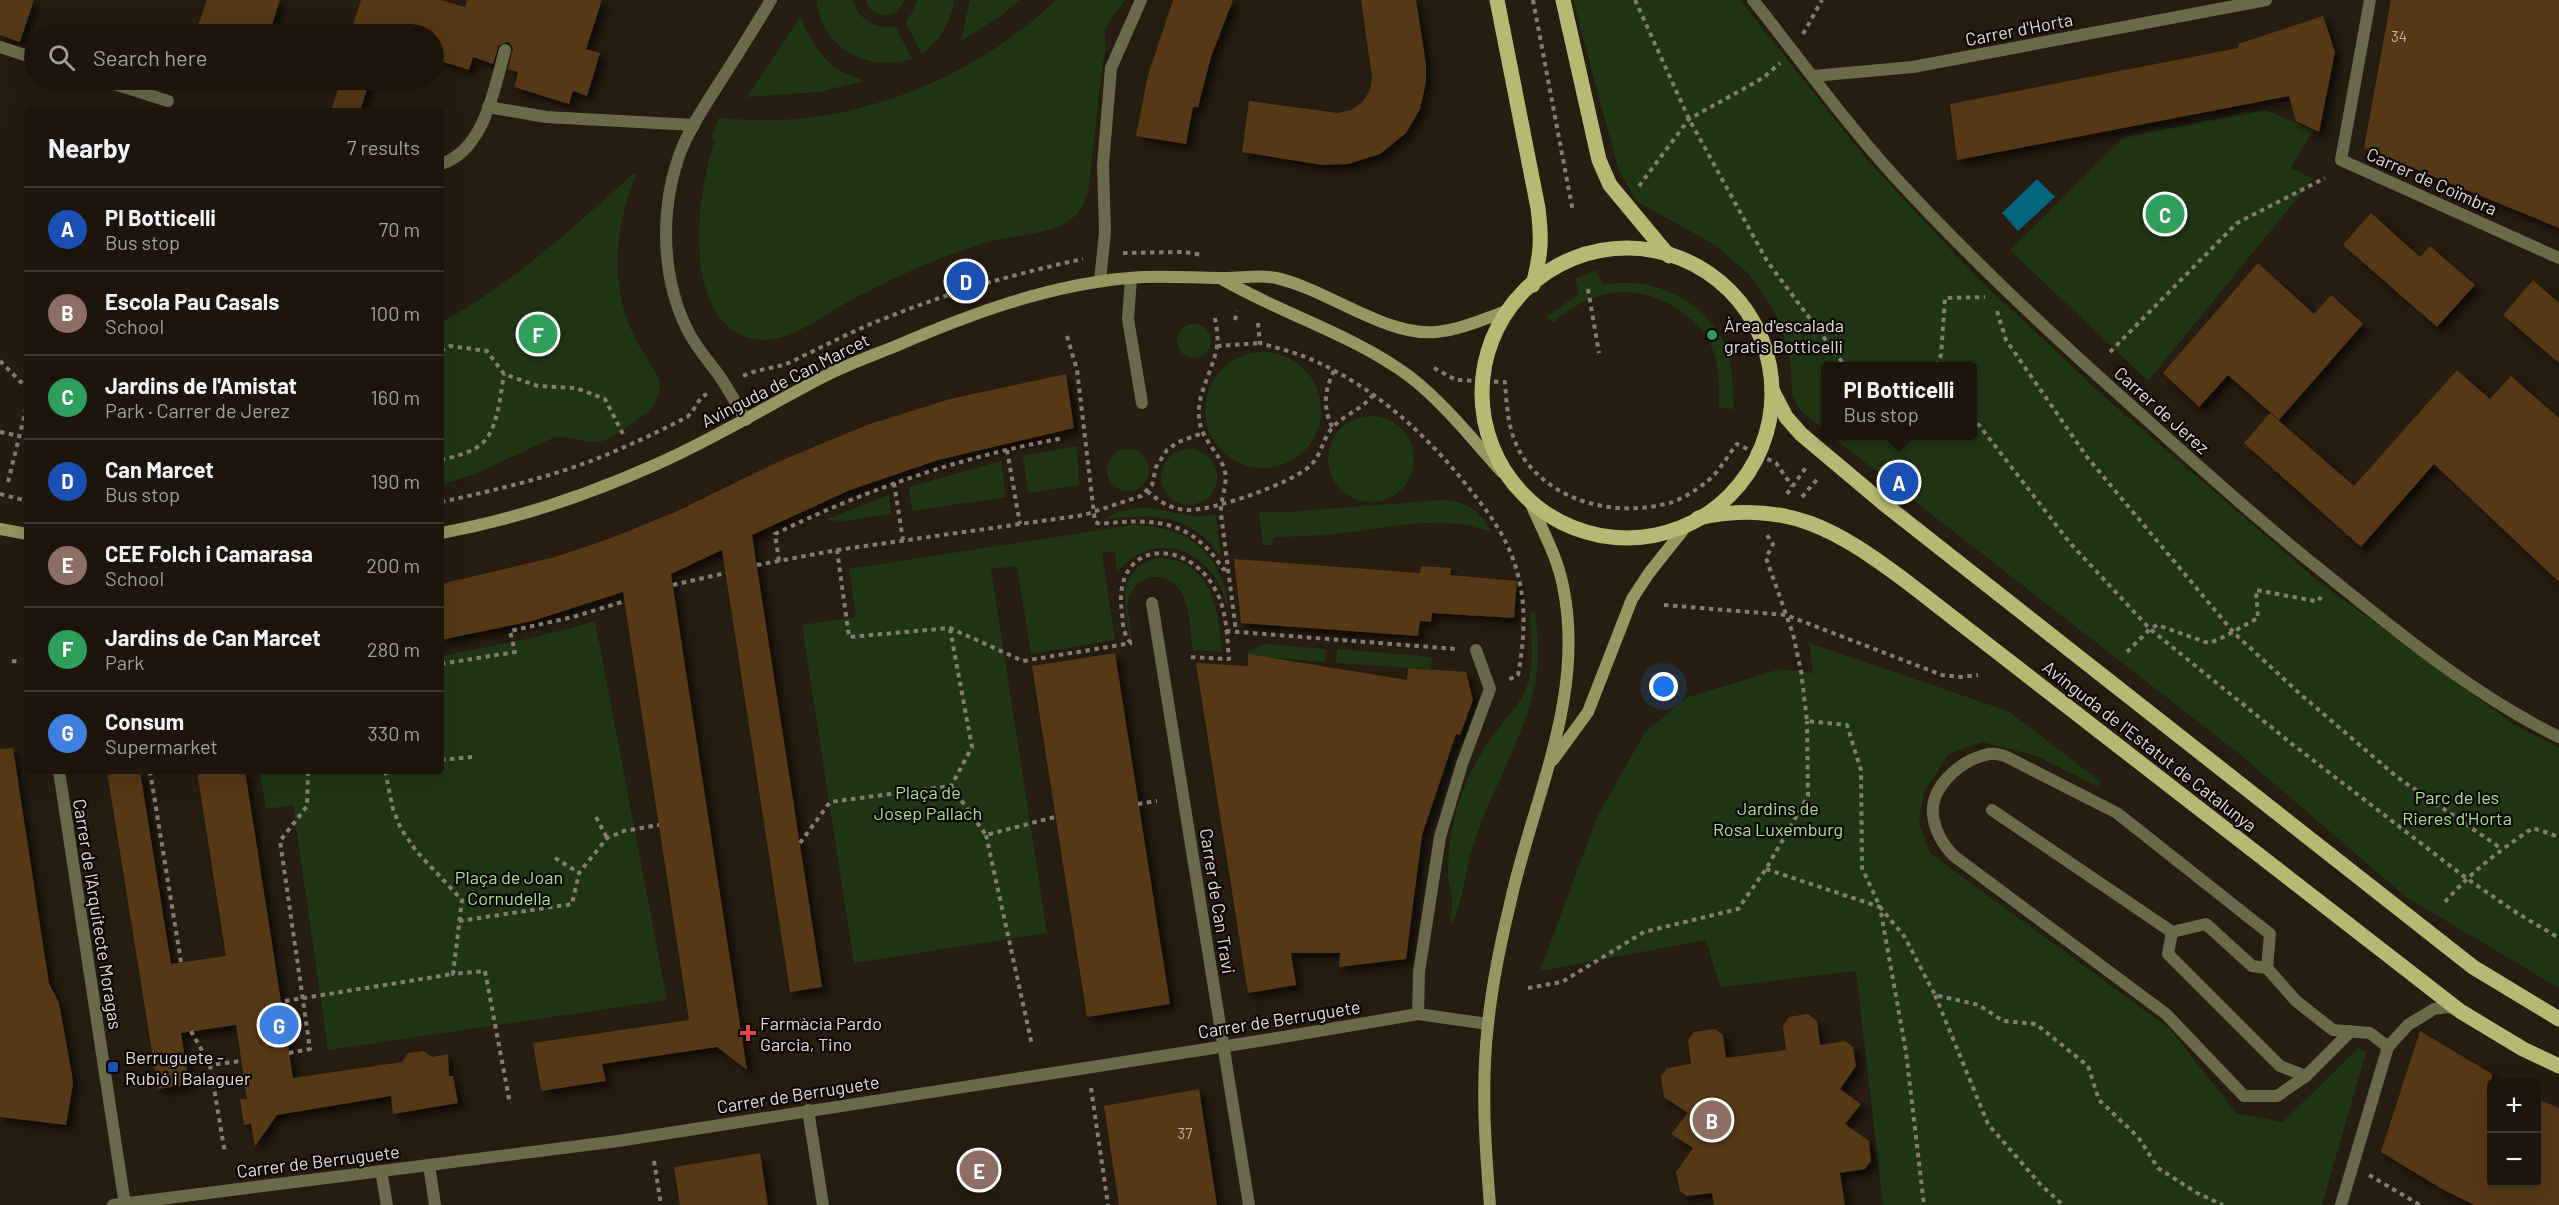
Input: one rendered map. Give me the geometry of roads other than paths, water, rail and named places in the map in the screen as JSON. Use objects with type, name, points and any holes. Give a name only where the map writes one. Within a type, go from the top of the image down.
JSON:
[{"type":"main road","points":[[1497,0],[1542,238],[1533,285]]},
{"type":"main road","points":[[1563,0],[1585,103],[1604,174],[1634,216],[1669,256]]},
{"type":"main road","points":[[1614,247],[1645,249],[1669,256],[1698,267],[1715,278],[1735,292],[1752,313],[1764,338],[1770,364],[1772,390],[1770,416],[1764,441],[1738,485],[1724,501],[1693,521],[1661,533],[1632,537],[1604,535],[1576,528],[1550,515],[1502,471],[1483,422],[1481,380],[1488,348],[1507,311],[1533,285],[1561,265],[1592,251],[1614,247]]},
{"type":"main road","name":"Avinguda de l'Estatut de Catalunya","points":[[1772,390],[1786,417],[1801,434],[1883,503],[2473,968],[2508,991],[2559,1019]]},
{"type":"main road","name":"Avinguda de l'Estatut de Catalunya","points":[[1693,521],[1724,513],[1765,513],[1818,525],[1844,538],[1907,582],[2460,1011],[2523,1049],[2559,1066]]},
{"type":"street","points":[[746,420],[687,330],[676,305],[669,279],[666,251],[669,198],[680,156],[694,125],[771,0]]},
{"type":"street","points":[[1100,281],[1105,232],[1103,165],[1111,68],[1141,0]]},
{"type":"street","name":"Carrer de Jerez","points":[[1753,0],[1893,176],[2010,296],[2247,509],[2402,635],[2535,726],[2559,737]]},
{"type":"street","name":"Carrer d'Horta","points":[[1813,76],[1913,67],[2266,0]]},
{"type":"street","name":"Carrer de Coïmbra","points":[[2370,0],[2341,160],[2559,258]]},
{"type":"street","points":[[0,47],[24,55]]},
{"type":"street","points":[[444,163],[450,161],[472,142],[488,107],[505,50]]},
{"type":"street","points":[[133,90],[168,101]]},
{"type":"street","points":[[488,107],[546,117],[694,125]]},
{"type":"street","name":"Avinguda de Can Marcet","points":[[444,532],[471,528],[579,495],[657,464],[746,420],[822,378],[931,331],[1037,295],[1100,281],[1131,278],[1222,279],[1258,275],[1279,279],[1320,293],[1410,331],[1436,332],[1507,311]]},
{"type":"street","points":[[1131,278],[1128,319],[1142,403]]},
{"type":"street","name":"Avinguda de Can Marcet","points":[[1222,279],[1328,329],[1407,375],[1431,393],[1502,471]]},
{"type":"street","points":[[1490,1205],[1483,1126],[1488,1023],[1510,903],[1551,763],[1567,684],[1570,642],[1563,586],[1558,566],[1528,497]]},
{"type":"street","points":[[1551,763],[1588,712],[1632,599],[1648,573],[1693,521]]},
{"type":"street","points":[[0,529],[24,533]]},
{"type":"street","name":"Carrer de Can Travi","points":[[1152,603],[1249,1205]]},
{"type":"street","points":[[1418,1014],[1419,972],[1440,837],[1462,764],[1490,689],[1476,650]]},
{"type":"street","points":[[2267,968],[2270,934],[2117,813],[2017,762],[1992,753],[1964,762],[1944,783],[1935,800],[1933,815],[1942,843],[1954,856],[2166,1014],[2244,1096],[2277,1096],[2306,1076],[2351,1031]]},
{"type":"street","name":"Carrer de l'Arquitecte Moragas","points":[[58,774],[121,1205]]},
{"type":"street","points":[[1992,810],[2172,932],[2206,924],[2252,966],[2267,968],[2296,1001],[2333,1030],[2370,1033],[2388,1047]]},
{"type":"street","points":[[2172,932],[2168,954],[2280,1066],[2306,1076]]},
{"type":"street","points":[[2341,1205],[2388,1047],[2408,1025],[2434,1009],[2447,1007],[2460,1011]]},
{"type":"street","name":"Carrer de Berruguete","points":[[121,1205],[618,1141],[1418,1014],[1488,1023]]},
{"type":"street","points":[[808,1110],[823,1205]]},
{"type":"street","points":[[429,1165],[435,1205]]},
{"type":"street","points":[[381,1171],[387,1205]]},
{"type":"water","points":[[2037,179],[2055,197],[2018,231],[2002,213]]},
{"type":"place","name":"Jardins de l'Amistat","points":[[2165,214]]},
{"type":"place","name":"Can Marcet","points":[[966,281]]},
{"type":"place","name":"Jardins de Can Marcet","points":[[538,334]]},
{"type":"place","name":"Àrea d'escalada gratis Botticelli","points":[[1712,335]]},
{"type":"place","name":"Pl Botticelli","points":[[1899,482]]},
{"type":"place","name":"Consum","points":[[279,1025]]},
{"type":"place","name":"Farmàcia Pardo Garcia, Tino","points":[[748,1033]]},
{"type":"place","name":"Berruguete - Rubió i Balaguer","points":[[113,1067]]},
{"type":"place","name":"Escola Pau Casals","points":[[1712,1120]]},
{"type":"place","name":"CEE Folch i Camarasa","points":[[979,1170]]},
{"type":"park label","name":"Plaça de Josep Pallach","points":[[928,802]]},
{"type":"park label","name":"Parc de les Rieres d'Horta","points":[[2457,807]]},
{"type":"park label","name":"Jardins de Rosa Luxemburg","points":[[1778,818]]},
{"type":"park label","name":"Plaça de Joan Cornudella","points":[[509,887]]}]
